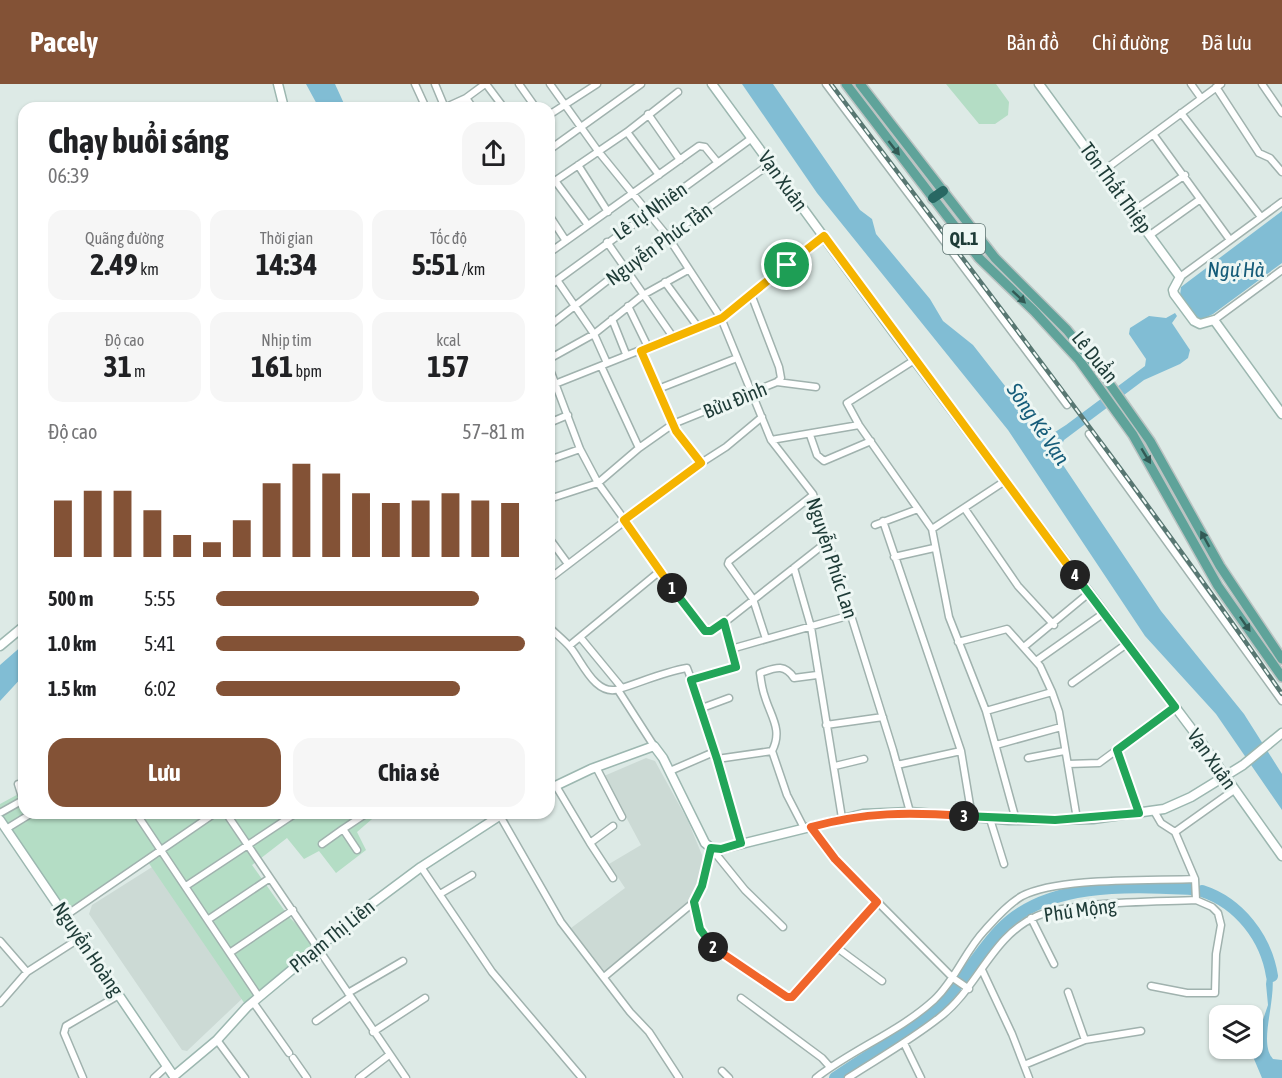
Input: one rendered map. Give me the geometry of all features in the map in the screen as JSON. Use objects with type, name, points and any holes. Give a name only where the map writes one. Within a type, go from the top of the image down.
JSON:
[{"type":"highway","points":[[933,198],[943,191]]},
{"type":"main road","name":"Lê Duẩn","points":[[846,84],[978,258],[1034,311],[1078,360],[1159,477],[1210,572],[1282,677]]},
{"type":"main road","name":"Lê Duẩn","points":[[860,84],[995,258],[1067,330],[1104,376],[1150,441],[1220,566],[1282,659]]},
{"type":"main road","points":[[1210,572],[1220,566]]},
{"type":"street","points":[[278,84],[282,102]]},
{"type":"street","points":[[416,84],[424,102]]},
{"type":"street","points":[[435,84],[442,102]]},
{"type":"street","points":[[457,102],[466,98],[474,87],[486,84],[500,102]]},
{"type":"street","points":[[519,84],[532,102]]},
{"type":"street","name":"Nguyễn Phúc Lan","points":[[550,84],[598,151],[668,237],[722,318],[771,441],[813,495],[883,717],[910,812]]},
{"type":"street","points":[[555,111],[597,84]]},
{"type":"street","points":[[555,146],[641,84]]},
{"type":"street","name":"Vạn Xuân","points":[[712,84],[894,333],[916,359],[1089,594],[1128,643],[1282,856]]},
{"type":"street","points":[[826,84],[1067,405]]},
{"type":"street","name":"Tôn Thất Thiệp","points":[[1039,84],[1180,277]]},
{"type":"street","points":[[1191,84],[1201,98]]},
{"type":"street","points":[[1262,84],[1282,113]]},
{"type":"street","points":[[1103,171],[1219,86],[1259,153],[1270,158],[1282,172]]},
{"type":"street","points":[[588,225],[556,182],[627,132],[678,92]]},
{"type":"street","points":[[466,98],[469,102]]},
{"type":"street","points":[[1181,113],[1261,217]]},
{"type":"street","points":[[648,114],[681,160]]},
{"type":"street","points":[[866,139],[879,129]]},
{"type":"street","points":[[627,132],[659,176]]},
{"type":"street","points":[[1153,134],[1230,240]]},
{"type":"street","name":"Lê Tự Nhiên","points":[[556,280],[752,138]]},
{"type":"street","points":[[555,249],[702,145],[718,164]]},
{"type":"street","name":"Nguyễn Phúc Tần","points":[[555,322],[625,267],[770,164]]},
{"type":"street","points":[[578,165],[608,212]]},
{"type":"street","points":[[1133,212],[1185,175]]},
{"type":"street","points":[[1150,235],[1199,200]]},
{"type":"street","points":[[1282,202],[1180,277],[1173,290],[1194,321],[1200,324],[1214,320],[1282,270]]},
{"type":"street","points":[[555,224],[566,241]]},
{"type":"street","points":[[824,236],[722,318],[641,351],[626,354],[605,365],[555,384],[580,449],[598,483],[705,631],[711,631],[724,622],[828,541]]},
{"type":"street","points":[[607,242],[672,337]]},
{"type":"street","points":[[555,356],[594,334],[643,295],[688,270]]},
{"type":"street","points":[[556,280],[594,334],[639,448]]},
{"type":"street","points":[[665,282],[698,327]]},
{"type":"street","name":"Bửu Đình","points":[[555,497],[598,483],[639,448],[674,424],[752,393],[781,378],[779,367],[751,294]]},
{"type":"street","points":[[628,306],[648,347]]},
{"type":"street","points":[[612,319],[626,354]]},
{"type":"street","points":[[1214,320],[1282,414]]},
{"type":"street","points":[[641,351],[674,424],[701,463]]},
{"type":"street","points":[[658,389],[737,358]]},
{"type":"street","points":[[916,359],[847,403],[859,425],[932,529],[949,617],[986,711],[1016,820]]},
{"type":"street","points":[[777,382],[816,387]]},
{"type":"street","points":[[555,420],[568,415]]},
{"type":"street","points":[[555,574],[624,520],[726,447],[762,417]]},
{"type":"street","points":[[771,441],[859,425]]},
{"type":"street","points":[[1089,434],[1282,701]]},
{"type":"street","points":[[810,435],[817,455],[824,461],[871,441]]},
{"type":"street","points":[[555,458],[580,449]]},
{"type":"street","points":[[932,529],[1005,481]]},
{"type":"street","points":[[766,639],[753,599],[728,564],[813,495]]},
{"type":"street","points":[[875,525],[918,509]]},
{"type":"street","points":[[965,509],[1018,586],[1054,625]]},
{"type":"street","points":[[883,521],[962,751],[972,817]]},
{"type":"street","points":[[555,546],[568,564]]},
{"type":"street","points":[[894,557],[934,548]]},
{"type":"street","points":[[794,568],[811,627],[842,818]]},
{"type":"street","points":[[569,646],[660,571]]},
{"type":"street","points":[[1025,646],[1054,625],[1089,594]]},
{"type":"street","points":[[1036,661],[1104,613]]},
{"type":"street","points":[[731,649],[851,615]]},
{"type":"street","points":[[691,680],[736,667],[724,622]]},
{"type":"street","points":[[958,642],[1007,629],[1025,646],[1036,661],[1052,692],[1061,727],[1077,819]]},
{"type":"street","points":[[0,645],[18,631]]},
{"type":"street","points":[[555,633],[569,646],[596,683],[605,689],[620,689],[664,672],[687,668],[702,708],[741,843]]},
{"type":"street","points":[[580,637],[620,689],[670,771],[698,829],[711,848],[745,890],[783,927]]},
{"type":"street","points":[[1072,683],[1128,643]]},
{"type":"street","points":[[817,675],[794,678],[788,669],[782,667],[760,673],[764,696],[778,733],[778,740],[772,751],[788,795],[807,827],[835,859],[955,980],[966,988]]},
{"type":"street","points":[[986,711],[1052,692]]},
{"type":"street","points":[[702,708],[729,698]]},
{"type":"street","points":[[1068,764],[1099,763],[1175,707]]},
{"type":"street","points":[[826,725],[883,717]]},
{"type":"street","points":[[996,745],[1061,727]]},
{"type":"street","points":[[711,848],[721,849],[842,818],[910,812],[1016,820],[1077,819],[1154,811],[1178,804],[1225,776],[1243,765],[1282,733]]},
{"type":"street","points":[[555,787],[597,767],[654,746]]},
{"type":"street","points":[[1117,750],[1139,813]]},
{"type":"street","points":[[670,771],[716,755],[772,751]]},
{"type":"street","points":[[897,765],[962,751]]},
{"type":"street","points":[[1028,758],[1064,751]]},
{"type":"street","points":[[835,766],[864,759]]},
{"type":"street","points":[[597,767],[622,817]]},
{"type":"street","points":[[1175,832],[1234,790]]},
{"type":"street","points":[[555,792],[614,878]]},
{"type":"street","points":[[0,813],[18,803]]},
{"type":"street","points":[[1152,986],[1187,993],[1215,993],[1216,954],[1221,925],[1218,913],[1212,907],[1196,900],[1194,879],[1175,832],[1161,823],[1154,811]]},
{"type":"street","points":[[6,829],[22,819]]},
{"type":"street","points":[[140,819],[231,952],[256,1000],[307,1078]]},
{"type":"street","points":[[65,916],[206,819]]},
{"type":"street","points":[[230,819],[319,946],[372,1032],[406,1078]]},
{"type":"street","points":[[186,886],[287,819]]},
{"type":"street","points":[[322,844],[358,819]]},
{"type":"street","name":"Phạm Thị Liên","points":[[174,1077],[256,1000],[319,946],[422,867],[494,819]]},
{"type":"street","points":[[504,819],[561,922],[649,1032],[679,1078]]},
{"type":"street","points":[[990,819],[1004,864]]},
{"type":"street","name":"Nguyễn Hoàng","points":[[0,820],[174,1077]]},
{"type":"street","points":[[590,843],[613,826]]},
{"type":"street","points":[[343,829],[357,850]]},
{"type":"street","points":[[604,977],[694,902],[702,886],[711,848]]},
{"type":"street","points":[[422,867],[492,972],[582,1078]]},
{"type":"street","points":[[440,894],[472,875]]},
{"type":"street","points":[[209,919],[270,878]]},
{"type":"street","points":[[816,1078],[922,1010],[955,980],[977,938],[997,916],[1021,897],[1030,893],[1077,884],[1194,879]]},
{"type":"street","name":"Phú Mộng","points":[[849,1078],[941,1017],[982,970],[1002,941],[1031,918],[1069,908],[1196,900]]},
{"type":"street","points":[[694,902],[700,929],[714,948],[790,998],[877,902]]},
{"type":"street","points":[[231,952],[292,910]]},
{"type":"street","points":[[1031,918],[1054,964]]},
{"type":"street","points":[[0,1003],[27,972],[80,938]]},
{"type":"street","points":[[0,941],[27,972]]},
{"type":"street","points":[[836,947],[882,981]]},
{"type":"street","points":[[316,1021],[349,995],[403,961]]},
{"type":"street","points":[[982,970],[1029,1078]]},
{"type":"street","points":[[1068,993],[1085,1040]]},
{"type":"street","points":[[83,1078],[64,1033],[66,1026],[119,995]]},
{"type":"street","points":[[372,1032],[425,998]]},
{"type":"street","points":[[741,998],[822,1058],[830,1067]]},
{"type":"street","points":[[1024,1065],[1085,1040],[1142,1031]]},
{"type":"street","points":[[216,1040],[245,1078]]},
{"type":"street","points":[[903,1043],[921,1078]]},
{"type":"street","points":[[359,1078],[389,1055]]},
{"type":"street","points":[[154,1078],[167,1066]]},
{"type":"street","points":[[722,1071],[729,1078]]},
{"type":"shaded area","points":[[646,758],[655,761],[688,821],[702,855],[702,873],[694,896],[605,972],[571,928],[625,888],[609,864],[641,845],[604,776]]},
{"type":"shaded area","points":[[160,862],[245,996],[187,1051],[182,1050],[89,914],[92,905]]},
{"type":"green space","points":[[946,84],[996,84],[1009,102],[1008,115],[995,124],[979,124]]},
{"type":"green space","points":[[18,794],[18,819],[372,819],[357,832],[366,850],[336,873],[319,851],[304,859],[287,838],[252,865],[289,917],[319,946],[247,1007],[146,859],[68,913],[0,814],[0,804]]},
{"type":"water","points":[[306,84],[335,84],[343,102],[316,102]]},
{"type":"water","points":[[742,84],[773,84],[860,210],[872,219],[876,234],[930,299],[943,321],[973,345],[1041,432],[1052,434],[1145,366],[1146,359],[1129,334],[1130,328],[1149,316],[1166,318],[1175,313],[1177,316],[1172,323],[1190,350],[1188,358],[1144,380],[1064,440],[1057,456],[1161,611],[1244,714],[1282,774],[1282,810],[1216,714],[1145,636],[1008,430],[817,193]]},
{"type":"water","name":"Ngự Hà","points":[[1282,211],[1282,263],[1213,314],[1201,320],[1196,319],[1180,296],[1181,287]]},
{"type":"water","points":[[18,649],[18,682],[0,701],[0,665]]},
{"type":"water","points":[[1269,961],[1273,987],[1267,1040],[1268,1051],[1273,1059],[1282,1060],[1282,1078],[1262,1078],[1254,1059],[1263,1059],[1263,1020],[1268,1005],[1266,984]]},
{"type":"waterway","points":[[835,1078],[902,1034],[940,1005],[1000,930],[1019,914],[1041,902],[1090,890],[1142,887],[1191,889]]},
{"type":"waterway","points":[[1202,891],[1228,904],[1249,924],[1264,948],[1272,976]]},
{"type":"railway","points":[[831,84],[1116,463],[1282,694]]},
{"type":"route","points":[[824,236],[894,333],[916,359],[1175,707],[1117,750],[1139,813],[1093,819],[1055,820],[990,819],[910,812],[863,814],[811,827],[835,859],[877,902],[790,998],[714,948],[697,921],[694,902],[702,886],[711,848],[721,849],[741,843],[702,708],[691,680],[736,667],[724,622],[711,631],[705,631],[624,520],[701,463],[676,431],[641,351],[722,318],[787,265],[824,236]]},
{"type":"water label","name":"Sông Kẻ Vạn","points":[[1038,424]]}]
